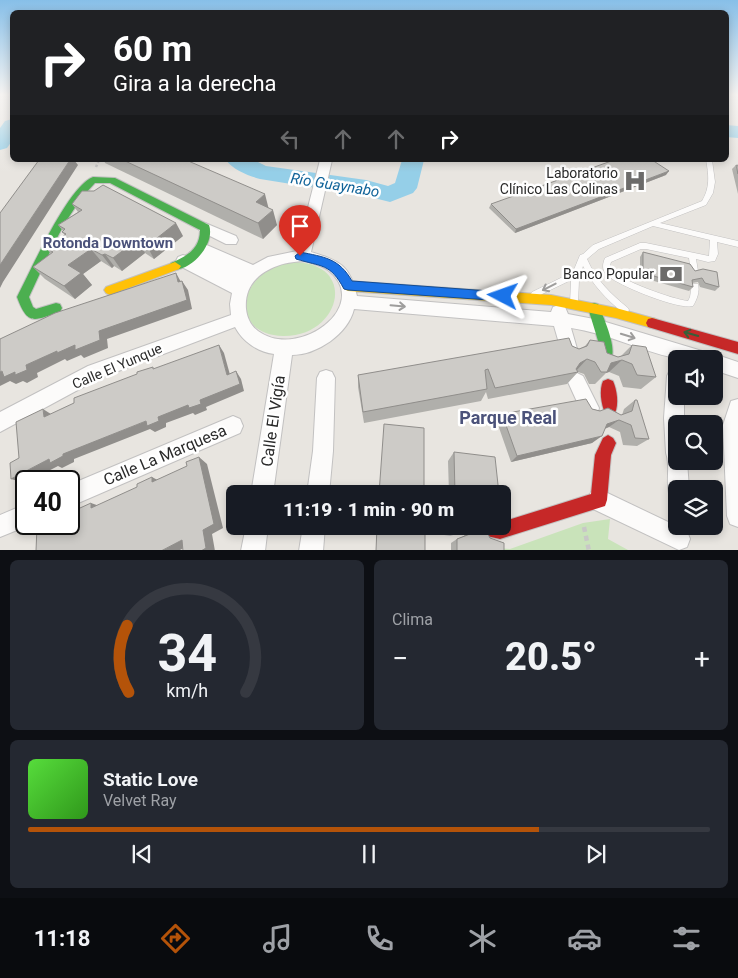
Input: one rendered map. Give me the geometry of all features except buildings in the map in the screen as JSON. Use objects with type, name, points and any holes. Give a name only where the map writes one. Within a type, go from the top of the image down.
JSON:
[{"type":"street","points":[[302,256],[326,162]]},
{"type":"street","points":[[56,308],[35,315],[29,313],[23,297],[55,236],[85,186],[94,180],[105,178],[112,180],[231,240]]},
{"type":"street","points":[[110,290],[157,274],[193,255],[206,235],[205,228]]},
{"type":"street","points":[[193,255],[247,281]]},
{"type":"street","points":[[193,255],[247,281]]},
{"type":"street","points":[[302,256],[317,258],[335,267],[341,273],[349,294],[342,320],[335,329],[322,338],[305,345],[284,348],[271,346],[256,340],[243,328],[239,319],[237,304],[247,281],[280,259],[302,256]]},
{"type":"street","points":[[349,294],[522,298],[556,301],[594,308],[738,348]]},
{"type":"street","points":[[349,294],[561,320],[599,327],[673,350]]},
{"type":"street","points":[[556,301],[569,352]]},
{"type":"street","points":[[594,308],[605,344],[606,357]]},
{"type":"street","name":"Calle El Yunque","points":[[0,422],[94,372],[239,319]]},
{"type":"street","name":"Calle El Vigía","points":[[263,485],[284,348]]},
{"type":"street","points":[[723,365],[738,370]]},
{"type":"street","points":[[319,485],[323,451],[326,378]]},
{"type":"street","points":[[577,382],[590,408]]},
{"type":"street","points":[[608,386],[610,408]]},
{"type":"street","points":[[738,408],[733,425],[738,516]]},
{"type":"street","name":"Calle La Marquesa","points":[[80,491],[233,426]]},
{"type":"street","points":[[598,500],[603,447]]},
{"type":"street","points":[[511,528],[598,500],[679,538]]},
{"type":"street","points":[[0,526],[15,519]]},
{"type":"street","points":[[254,550],[256,535]]},
{"type":"street","points":[[311,550],[313,535]]},
{"type":"lane","points":[[574,304],[573,286],[583,257],[596,246],[704,203],[710,195],[712,186],[709,162]]},
{"type":"lane","points":[[653,224],[738,244]]},
{"type":"lane","points":[[695,286],[694,298],[690,304],[684,304],[616,278],[607,268],[608,260],[640,246],[712,259],[714,254],[713,238]]},
{"type":"lane","points":[[692,256],[694,271]]},
{"type":"lane","points":[[583,257],[596,284],[636,319]]},
{"type":"lane","points":[[522,298],[576,274]]},
{"type":"green space","points":[[291,262],[313,265],[327,273],[334,285],[335,299],[329,313],[319,325],[303,333],[283,336],[266,333],[254,325],[247,315],[246,302],[250,290],[259,278],[272,268]]},
{"type":"green space","points":[[610,519],[608,539],[628,550],[497,550],[497,548],[510,549],[583,523]]},
{"type":"waterway","name":"Río Guaynabo","points":[[0,144],[10,128]]},
{"type":"waterway","name":"Río Guaynabo","points":[[729,131],[738,132]]},
{"type":"waterway","name":"Río Guaynabo","points":[[241,162],[260,172],[366,188],[390,194],[405,188],[412,162]]},
{"type":"traffic: fast","points":[[56,308],[35,315],[28,310],[23,297],[63,219],[72,204],[93,180],[112,180],[205,228],[204,242],[198,252],[188,260],[175,266]]},
{"type":"traffic: fast","points":[[594,308],[605,344],[606,357]]},
{"type":"traffic: slow","points":[[110,290],[175,266]]},
{"type":"traffic: slow","points":[[348,286],[551,300],[616,313],[652,323]]},
{"type":"traffic: jam","points":[[652,323],[738,348]]},
{"type":"traffic: jam","points":[[608,386],[610,408]]},
{"type":"traffic: jam","points":[[511,528],[599,500],[603,455],[608,443]]},
{"type":"place","name":"Laboratorio Clínico Las Colinas","points":[[635,181]]},
{"type":"place","name":"Banco Popular","points":[[671,274]]},
{"type":"district","name":"Rotonda Downtown","points":[[108,243]]},
{"type":"district","name":"Parque Real","points":[[508,417]]},
{"type":"route","points":[[300,256],[317,258],[335,267],[345,278],[348,286],[503,296]]}]
